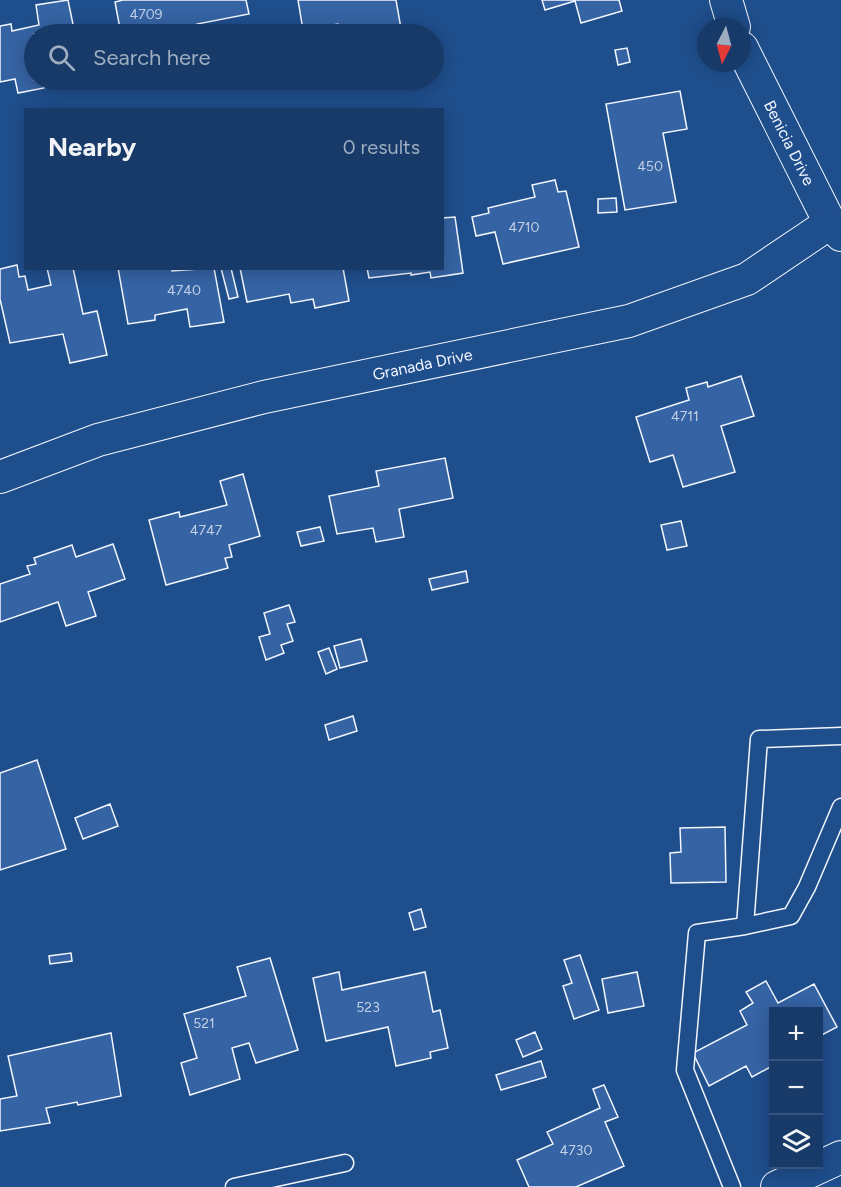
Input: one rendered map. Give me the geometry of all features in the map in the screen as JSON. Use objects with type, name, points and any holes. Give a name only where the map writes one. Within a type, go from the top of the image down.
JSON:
[{"type":"street","points":[[726,0],[731,18]]},
{"type":"street","name":"Benicia Drive","points":[[751,65],[836,229]]},
{"type":"street","name":"Granada Drive","points":[[0,477],[98,440],[264,397],[629,321],[747,279],[836,229]]},
{"type":"street","points":[[777,1187],[841,1157]]},
{"type":"lane","points":[[745,926],[759,739],[841,736]]},
{"type":"lane","points":[[732,1187],[685,1070],[697,933],[791,916],[807,887],[841,807]]},
{"type":"lane","points":[[234,1187],[345,1163]]},
{"type":"building","points":[[68,0],[73,24],[39,24],[36,5]]},
{"type":"building","points":[[123,0],[246,0],[249,14],[197,24],[119,24],[115,2]]},
{"type":"building","points":[[298,0],[396,0],[400,24],[338,24],[302,24]]},
{"type":"building","points":[[542,0],[619,0],[622,11],[581,23],[575,1],[545,10]]},
{"type":"building","points":[[11,24],[12,31],[24,28],[24,90],[34,90],[18,93],[15,79],[0,82],[0,26]]},
{"type":"building","points":[[627,48],[630,62],[618,65],[615,50]]},
{"type":"building","points":[[680,91],[687,129],[663,133],[676,202],[625,210],[606,104]]},
{"type":"building","points":[[555,180],[558,192],[566,191],[579,247],[503,264],[495,232],[476,236],[472,217],[489,213],[488,208],[535,197],[532,185]]},
{"type":"building","points":[[616,198],[617,212],[598,213],[598,199]]},
{"type":"building","points":[[455,217],[463,273],[431,278],[430,272],[369,278],[367,270],[444,270],[444,218]]},
{"type":"building","points":[[17,265],[19,277],[25,276],[28,290],[51,285],[47,270],[73,270],[83,314],[97,311],[107,355],[70,363],[63,334],[10,343],[0,299],[0,269]]},
{"type":"building","points":[[118,270],[214,270],[224,322],[190,327],[187,309],[155,315],[155,320],[128,324]]},
{"type":"building","points":[[222,270],[231,270],[238,297],[229,299]]},
{"type":"building","points":[[240,270],[343,270],[349,301],[315,308],[313,299],[291,303],[289,294],[247,302]]},
{"type":"building","points":[[741,376],[754,416],[721,426],[735,472],[683,487],[673,455],[650,462],[636,417],[689,400],[686,388],[707,382],[708,387]]},
{"type":"building","points":[[445,458],[453,498],[399,509],[404,537],[376,542],[373,528],[337,534],[329,496],[379,486],[376,471]]},
{"type":"building","points":[[243,474],[260,536],[229,545],[232,557],[225,558],[228,568],[166,585],[149,520],[179,512],[180,517],[227,505],[220,481]]},
{"type":"building","points":[[681,521],[687,546],[667,550],[661,525]]},
{"type":"building","points":[[320,527],[324,541],[301,546],[297,532]]},
{"type":"building","points":[[113,544],[125,579],[88,592],[96,616],[66,626],[58,602],[0,622],[0,584],[30,574],[27,566],[36,564],[34,558],[72,545],[76,557]]},
{"type":"building","points":[[466,571],[468,582],[432,590],[429,579]]},
{"type":"building","points":[[289,605],[295,622],[287,624],[293,641],[281,645],[284,653],[266,660],[259,637],[270,634],[264,613]]},
{"type":"building","points":[[361,639],[367,661],[340,668],[334,646]]},
{"type":"building","points":[[329,648],[337,669],[326,674],[318,652]]},
{"type":"building","points":[[353,716],[357,731],[329,740],[325,725]]},
{"type":"building","points":[[37,760],[66,849],[0,870],[0,773]]},
{"type":"building","points":[[110,804],[118,826],[83,839],[75,818]]},
{"type":"building","points":[[725,827],[726,882],[671,883],[670,853],[681,852],[680,828]]},
{"type":"building","points":[[421,909],[426,927],[414,930],[409,913]]},
{"type":"building","points":[[71,953],[72,961],[50,964],[49,956]]},
{"type":"building","points":[[580,955],[599,1010],[574,1019],[563,986],[572,983],[564,960]]},
{"type":"building","points":[[270,958],[298,1050],[256,1063],[249,1043],[232,1048],[240,1079],[190,1095],[181,1063],[197,1058],[184,1014],[246,996],[237,967]]},
{"type":"building","points":[[339,972],[342,990],[425,972],[433,1012],[440,1010],[448,1048],[430,1052],[431,1058],[396,1066],[388,1027],[326,1041],[313,978]]},
{"type":"building","points":[[637,972],[644,1006],[608,1013],[602,979]]},
{"type":"building","points":[[766,981],[778,1003],[814,984],[837,1027],[823,1034],[823,1007],[769,1007],[769,1068],[752,1077],[746,1066],[709,1086],[693,1053],[747,1025],[740,1011],[753,1003],[746,992]]},
{"type":"building","points":[[535,1032],[542,1049],[523,1057],[516,1040]]},
{"type":"building","points":[[111,1033],[121,1096],[78,1105],[77,1102],[46,1108],[50,1123],[0,1131],[0,1099],[17,1096],[8,1056]]},
{"type":"building","points":[[541,1061],[546,1077],[501,1090],[496,1075]]},
{"type":"building","points":[[604,1085],[618,1117],[605,1122],[624,1166],[576,1187],[529,1187],[517,1160],[553,1144],[547,1132],[600,1108],[593,1089]]}]
